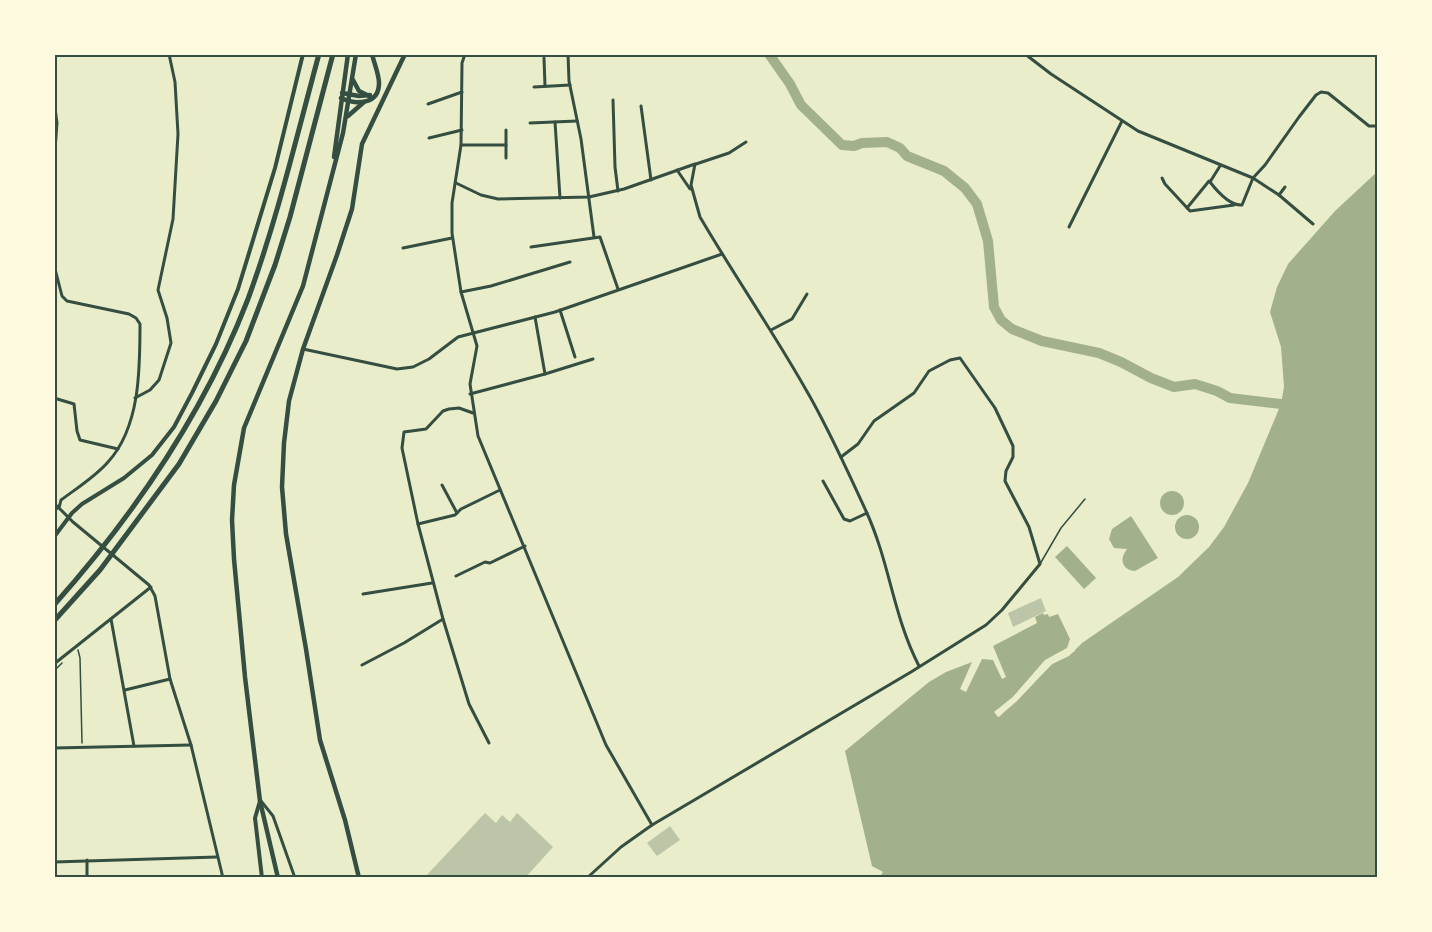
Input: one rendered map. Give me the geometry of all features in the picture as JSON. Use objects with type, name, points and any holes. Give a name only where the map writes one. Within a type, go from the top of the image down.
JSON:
[{"type":"highway","points":[[54,605],[92,563],[149,487],[169,457],[205,393],[248,298],[282,188],[319,54]]},
{"type":"highway","points":[[54,621],[100,570],[179,464],[216,401],[246,341],[290,217],[333,54]]},
{"type":"main road","points":[[333,171],[348,54]]},
{"type":"main road","points":[[278,878],[260,801],[237,597],[232,520],[234,485],[244,428],[303,286],[345,121],[356,54]]},
{"type":"main road","points":[[345,121],[352,110],[372,95],[379,83],[372,54]]},
{"type":"main road","points":[[359,878],[345,820],[320,740],[286,534],[282,487],[289,401],[303,348],[326,290],[352,209],[362,144],[405,54]]},
{"type":"main road","points":[[352,77],[359,91],[372,95]]},
{"type":"main road","points":[[342,95],[372,95]]},
{"type":"main road","points":[[342,95],[348,101],[364,102]]},
{"type":"street","points":[[135,398],[150,390],[159,380],[171,343],[167,318],[158,290],[173,219],[178,134],[175,82],[169,54]]},
{"type":"street","points":[[54,537],[72,513],[82,504],[133,471],[159,447],[174,427],[205,368],[233,304],[249,256],[275,168],[303,54]]},
{"type":"street","points":[[465,54],[462,63],[461,145],[452,203],[452,238],[461,292],[472,333],[476,339],[477,351],[470,375],[470,394],[478,436],[606,745],[652,825]]},
{"type":"street","points":[[568,54],[570,85],[594,237]]},
{"type":"street","points":[[1025,54],[1051,74],[1138,131],[1253,178],[1313,224]]},
{"type":"street","points":[[544,58],[545,86]]},
{"type":"street","points":[[534,87],[570,85]]},
{"type":"street","points":[[428,104],[462,92]]},
{"type":"street","points":[[1162,178],[1186,209],[1195,212],[1244,204],[1253,178],[1316,95],[1321,92],[1328,93],[1369,126],[1378,126]]},
{"type":"street","points":[[54,100],[57,138],[54,164]]},
{"type":"street","points":[[613,100],[618,191]]},
{"type":"street","points":[[641,106],[651,180]]},
{"type":"street","points":[[530,123],[577,121]]},
{"type":"street","points":[[1069,227],[1122,121]]},
{"type":"street","points":[[555,122],[560,198]]},
{"type":"street","points":[[429,138],[462,130]]},
{"type":"street","points":[[506,130],[506,158]]},
{"type":"street","points":[[456,183],[494,199],[589,197],[618,191],[729,153],[746,142]]},
{"type":"street","points":[[461,145],[506,145]]},
{"type":"street","points":[[691,191],[695,164]]},
{"type":"street","points":[[1186,209],[1220,166]]},
{"type":"street","points":[[677,170],[691,191],[700,217],[806,389],[841,457],[879,542],[898,617],[907,643],[919,666]]},
{"type":"street","points":[[1210,179],[1218,192],[1234,205]]},
{"type":"street","points":[[1278,195],[1284,187]]},
{"type":"street","points":[[531,247],[601,237],[618,290]]},
{"type":"street","points":[[403,248],[452,238]]},
{"type":"street","points":[[303,348],[397,369],[410,368],[425,362],[455,338],[560,310],[722,255]]},
{"type":"street","points":[[461,292],[513,280],[570,262]]},
{"type":"street","points":[[54,266],[62,296],[67,301],[120,312],[136,318],[140,324],[135,398],[130,424],[118,449],[104,467],[61,500],[54,513]]},
{"type":"street","points":[[771,330],[792,320],[807,294]]},
{"type":"street","points":[[560,310],[575,357]]},
{"type":"street","points":[[535,317],[544,374]]},
{"type":"street","points":[[587,878],[615,852],[652,825],[986,625],[1002,610],[1040,564],[1029,527],[1005,481],[1006,471],[1013,457],[1013,446],[995,408],[960,358],[950,360],[929,371],[914,393],[874,421],[858,444],[841,457]]},
{"type":"street","points":[[470,394],[593,359]]},
{"type":"street","points":[[54,398],[74,404],[80,440],[118,449]]},
{"type":"street","points":[[473,413],[459,408],[443,411],[426,429],[404,432],[402,448],[418,524],[443,619],[469,704],[489,743]]},
{"type":"street","points":[[823,482],[844,519],[850,521],[867,513]]},
{"type":"street","points":[[442,485],[458,513]]},
{"type":"street","points":[[418,524],[454,515],[461,509],[500,490]]},
{"type":"street","points":[[59,504],[62,512],[151,587],[157,603],[170,679],[191,745],[223,878]]},
{"type":"street","points":[[456,576],[525,546]]},
{"type":"street","points":[[363,594],[433,583]]},
{"type":"street","points":[[54,664],[151,587]]},
{"type":"street","points":[[111,619],[134,746]]},
{"type":"street","points":[[362,664],[404,643],[443,619]]},
{"type":"street","points":[[125,690],[170,679]]},
{"type":"street","points":[[54,748],[191,745]]},
{"type":"street","points":[[260,801],[255,818],[262,878]]},
{"type":"street","points":[[260,801],[273,816],[295,878]]},
{"type":"street","points":[[54,862],[217,857]]},
{"type":"street","points":[[87,860],[87,878]]},
{"type":"lane","points":[[1040,564],[1061,528],[1085,499]]},
{"type":"path","points":[[76,646],[80,658],[82,747]]},
{"type":"shaded area","points":[[1378,171],[1378,878],[879,878],[883,872],[872,866],[845,751],[929,682],[946,672],[972,662],[960,689],[966,692],[982,659],[993,660],[1002,679],[1006,677],[993,646],[1037,623],[1035,617],[1043,613],[1048,614],[1049,617],[1058,614],[1070,639],[1069,647],[1044,662],[1013,697],[995,712],[999,717],[1052,664],[1069,656],[1082,643],[1178,577],[1209,547],[1224,527],[1248,483],[1281,404],[1284,387],[1281,347],[1270,312],[1277,287],[1288,264],[1335,211]]},
{"type":"shaded area","points":[[1172,491],[1181,494],[1184,503],[1181,512],[1172,515],[1163,512],[1160,503],[1163,494]]},
{"type":"shaded area","points":[[1187,515],[1196,518],[1199,527],[1196,536],[1187,539],[1178,536],[1175,527],[1178,518]]},
{"type":"shaded area","points":[[1131,516],[1158,558],[1135,571],[1127,569],[1123,563],[1127,549],[1114,548],[1109,539],[1112,529]]},
{"type":"shaded area","points":[[1067,546],[1096,578],[1084,589],[1055,557]]},
{"type":"pier","points":[[1070,639],[1073,645],[1070,650],[1047,662],[1019,694],[1050,662],[1067,654],[1076,645],[1075,651],[1052,664],[1016,702],[998,717],[994,712],[1013,697],[1045,660],[1067,648]]},
{"type":"building","points":[[1041,598],[1046,611],[1013,627],[1008,613]]},
{"type":"building","points":[[485,813],[496,823],[502,815],[510,822],[517,813],[553,847],[525,878],[424,878]]},
{"type":"building","points":[[670,826],[680,840],[657,856],[647,843]]},
{"type":"waterway","points":[[769,54],[790,84],[801,105],[842,145],[887,142],[900,148],[907,156],[944,171],[965,188],[977,204],[988,241],[994,307],[1001,320],[1012,329],[1042,341],[1099,353],[1174,387],[1195,384],[1230,398],[1281,404]]}]
